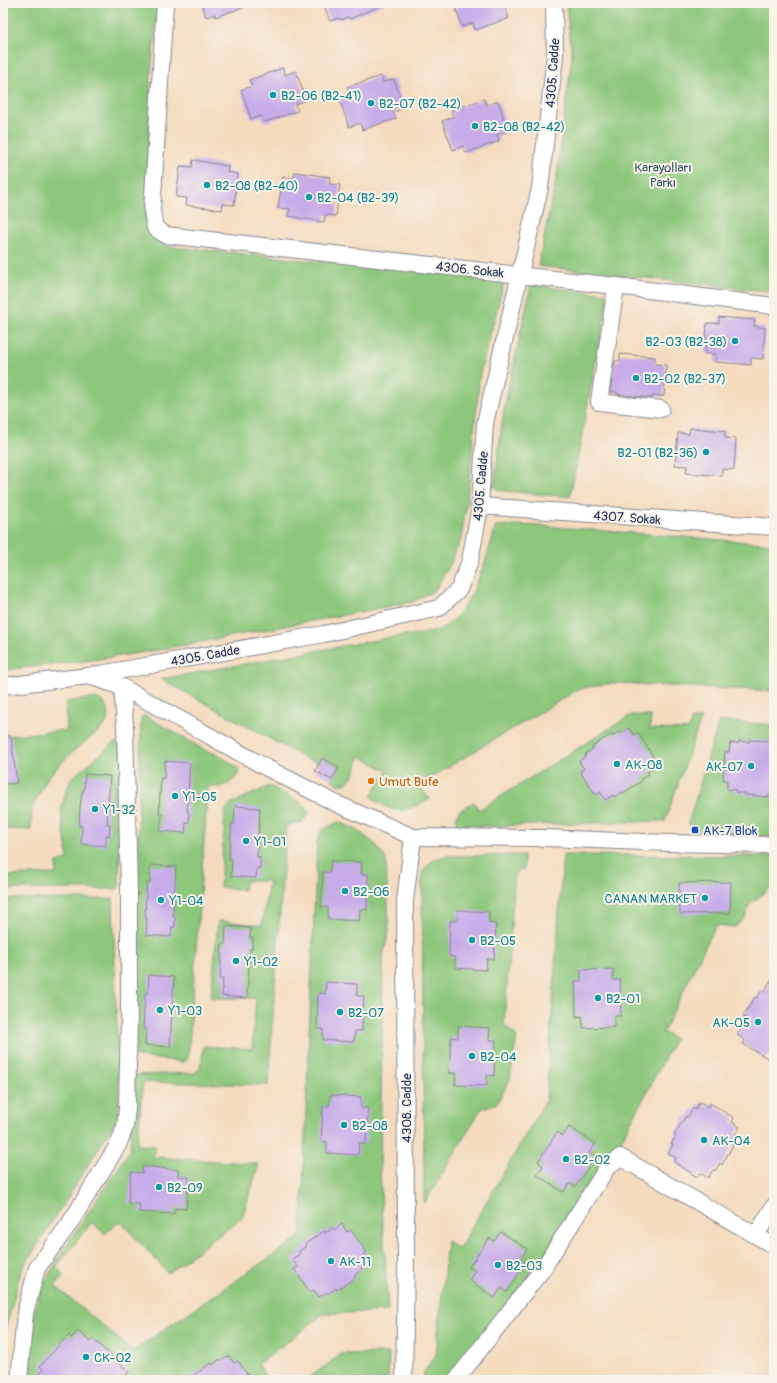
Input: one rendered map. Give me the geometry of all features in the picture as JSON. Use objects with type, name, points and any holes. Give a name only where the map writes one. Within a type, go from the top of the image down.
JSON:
[{"type":"street","name":"4306. Sokak","points":[[165,3],[152,211],[156,228],[166,235],[616,286],[774,306]]},
{"type":"street","name":"4305. Cadde","points":[[3,686],[89,676],[324,634],[439,608],[459,589],[470,561],[480,506],[485,423],[540,188],[555,56],[554,3]]},
{"type":"street","points":[[616,286],[599,402],[661,409]]},
{"type":"street","name":"4307. Sokak","points":[[480,506],[774,527]]},
{"type":"street","points":[[89,676],[122,687],[274,772],[335,803],[413,837],[546,838],[668,843],[774,845]]},
{"type":"street","points":[[19,1380],[25,1313],[37,1268],[70,1223],[118,1145],[125,1127],[127,1108],[129,1017],[129,891],[125,726],[122,687]]},
{"type":"street","name":"4308. Cadde","points":[[404,1380],[406,1265],[405,900],[413,837]]},
{"type":"street","points":[[456,1380],[542,1270],[607,1168],[620,1157],[774,1246]]},
{"type":"street","points":[[756,1235],[774,1206]]},
{"type":"green space","points":[[3,3],[158,3],[151,72],[146,222],[154,239],[166,246],[499,280],[504,283],[480,373],[467,500],[461,539],[450,565],[435,590],[412,602],[158,650],[92,660],[3,670]]},
{"type":"green space","name":"Karayolları Parkı","points":[[566,3],[774,3],[774,292],[538,266],[556,181],[572,56]]},
{"type":"green space","points":[[531,285],[606,294],[608,298],[570,497],[498,490],[494,485],[504,409]]},
{"type":"green space","points":[[514,525],[774,544],[774,691],[612,683],[579,689],[418,785],[430,799],[413,807],[393,810],[379,803],[371,796],[387,771],[360,756],[354,775],[345,784],[337,784],[332,780],[339,767],[322,758],[320,763],[305,758],[161,679],[438,630],[450,623],[460,612],[476,585],[488,554],[496,526]]},
{"type":"green space","points":[[96,698],[103,702],[107,709],[109,715],[106,723],[100,730],[71,753],[48,777],[32,807],[31,830],[3,829],[3,736],[67,730],[66,702]]},
{"type":"green space","points":[[144,715],[210,753],[215,753],[240,769],[235,778],[229,783],[221,787],[208,786],[188,1058],[185,1062],[132,1056],[141,718]]},
{"type":"green space","points":[[631,715],[651,716],[650,729],[688,730],[692,719],[701,719],[665,821],[457,827],[456,817],[459,811],[474,802],[479,810]]},
{"type":"green space","points":[[719,721],[774,725],[774,837],[703,833],[688,824]]},
{"type":"green space","points":[[115,742],[121,747],[119,887],[117,889],[3,889],[3,876],[56,874],[57,862],[68,859],[61,811],[66,790],[72,778]]},
{"type":"green space","points":[[270,786],[306,806],[309,813],[303,822],[286,825],[268,1085],[143,1082],[137,1145],[156,1146],[153,1157],[259,1164],[242,1218],[168,1273],[120,1221],[105,1234],[92,1222],[56,1267],[64,1275],[55,1286],[133,1351],[301,1236],[317,842],[321,831],[338,822],[357,830],[375,844],[386,859],[389,932],[383,955],[380,1173],[388,1311],[323,1314],[258,1364],[268,1380],[31,1380],[33,1318],[40,1289],[68,1243],[130,1150],[133,1075],[194,1073],[200,1069],[204,1046],[252,1049],[256,998],[211,998],[218,921],[262,925],[269,881],[245,881],[244,890],[220,887],[225,812],[230,804]]},
{"type":"green space","points":[[524,855],[524,869],[515,871],[504,1025],[517,1036],[510,1079],[497,1103],[481,1109],[424,1204],[422,873],[431,862],[445,856]]},
{"type":"green space","points":[[563,855],[774,856],[774,885],[749,905],[745,918],[735,927],[716,925],[663,1032],[675,1039],[616,1150],[538,1267],[448,1380],[424,1380],[424,1372],[436,1355],[447,1241],[459,1249],[546,1100]]},
{"type":"green space","points":[[3,899],[113,899],[119,1116],[21,1271],[5,1331],[7,1380],[3,1380]]},
{"type":"green space","points":[[389,1353],[388,1380],[306,1380],[341,1354]]},
{"type":"building","points":[[201,3],[249,3],[250,5],[215,17],[215,14],[206,17]]},
{"type":"building","points":[[323,3],[387,3],[349,19],[348,17],[330,21]]},
{"type":"building","points":[[454,3],[503,3],[509,18],[475,30],[473,23],[462,27]]},
{"type":"building","name":"B2-06 (B2-41)","points":[[283,68],[285,75],[296,71],[306,100],[295,104],[298,111],[264,122],[262,116],[251,119],[241,90],[252,86],[249,80]]},
{"type":"building","name":"B2-07 (B2-42)","points":[[381,76],[383,82],[394,79],[404,108],[393,112],[396,119],[362,130],[360,123],[349,127],[339,98],[349,94],[347,87]]},
{"type":"building","name":"B2-08 (B2-42)","points":[[484,99],[487,105],[498,101],[508,131],[497,135],[499,141],[466,153],[463,146],[453,150],[442,121],[453,117],[451,110]]},
{"type":"building","name":"B2-08 (B2-40)","points":[[193,160],[228,166],[227,172],[238,174],[234,205],[223,204],[222,210],[186,205],[187,198],[176,197],[180,166],[192,167]]},
{"type":"building","name":"B2-04 (B2-39)","points":[[295,172],[330,177],[329,184],[340,185],[336,216],[325,215],[324,222],[288,216],[290,209],[278,208],[283,177],[294,179]]},
{"type":"building","name":"B2-03 (B2-38)","points":[[719,317],[755,320],[754,326],[765,328],[763,359],[751,358],[751,365],[715,362],[716,354],[705,354],[707,323],[719,323]]},
{"type":"building","name":"B2-02 (B2-37)","points":[[620,354],[655,357],[655,364],[666,365],[664,396],[652,396],[652,398],[610,392],[615,361],[620,361]]},
{"type":"building","name":"B2-01 (B2-36)","points":[[690,428],[725,431],[725,438],[736,439],[734,470],[722,469],[722,476],[686,473],[687,466],[675,465],[678,433],[689,434]]},
{"type":"building","name":"AK-08","points":[[629,728],[634,735],[638,733],[653,756],[650,759],[655,767],[647,772],[649,774],[641,779],[642,781],[623,793],[622,792],[614,797],[613,795],[605,800],[600,792],[596,795],[587,782],[580,771],[584,769],[579,761],[586,756],[585,754],[593,749],[592,747],[611,734],[612,736],[620,731],[621,733]]},
{"type":"building","points":[[3,736],[11,736],[17,783],[3,784]]},
{"type":"building","name":"AK-07","points":[[749,740],[772,741],[774,744],[774,795],[768,795],[768,797],[745,795],[745,793],[736,793],[736,790],[727,789],[727,780],[723,780],[725,752],[729,752],[730,743],[739,743],[739,741],[749,742]]},
{"type":"building","points":[[322,758],[339,767],[332,780],[315,771]]},
{"type":"building","name":"Y1-05","points":[[165,761],[190,763],[187,811],[189,812],[189,823],[186,823],[185,833],[160,831],[162,814],[159,814],[161,778],[164,778]]},
{"type":"building","name":"Y1-32","points":[[85,774],[110,776],[107,824],[110,824],[109,836],[106,835],[106,846],[81,844],[82,826],[79,826],[80,807],[82,791],[84,791]]},
{"type":"building","name":"Y1-01","points":[[235,806],[260,808],[257,857],[260,857],[260,868],[257,868],[256,878],[231,876],[232,859],[229,859]]},
{"type":"building","name":"B2-06","points":[[331,861],[362,862],[361,874],[368,874],[367,910],[360,909],[359,921],[328,919],[328,907],[321,907],[323,872],[330,872]]},
{"type":"building","name":"Y1-04","points":[[150,865],[176,867],[173,916],[175,916],[175,927],[172,927],[171,937],[146,935],[146,893],[147,882],[150,883]]},
{"type":"building","name":"CANAN MARKET","points":[[731,882],[730,913],[680,914],[679,883]]},
{"type":"building","name":"B2-05","points":[[458,910],[489,912],[489,923],[496,924],[494,959],[487,959],[486,970],[455,968],[455,957],[449,956],[450,921],[457,921]]},
{"type":"building","name":"Y1-02","points":[[226,926],[251,928],[250,938],[253,938],[252,949],[250,949],[247,998],[222,996],[223,979],[220,979],[221,959],[222,944],[225,944]]},
{"type":"building","name":"B2-01","points":[[613,969],[613,980],[620,980],[621,1016],[614,1016],[614,1027],[583,1028],[582,1016],[576,1017],[575,981],[581,981],[581,970]]},
{"type":"building","name":"Y1-03","points":[[149,975],[174,977],[170,1047],[145,1045],[146,1028],[143,1028],[145,993],[148,993]]},
{"type":"building","name":"AK-05","points":[[774,976],[774,1058],[769,1055],[767,1058],[743,1044],[745,1040],[737,1035],[745,1018],[743,1016],[755,997],[757,998],[762,990],[764,992]]},
{"type":"building","name":"B2-07","points":[[326,982],[357,984],[357,996],[364,996],[362,1031],[355,1031],[354,1042],[323,1040],[323,1029],[317,1029],[318,993],[325,994]]},
{"type":"building","name":"B2-04","points":[[458,1026],[490,1028],[489,1040],[496,1040],[494,1076],[487,1075],[487,1086],[455,1085],[456,1073],[449,1073],[451,1037],[458,1038]]},
{"type":"building","name":"B2-08","points":[[330,1095],[361,1097],[361,1108],[368,1108],[366,1144],[359,1143],[358,1155],[327,1153],[327,1142],[321,1141],[323,1106],[329,1106]]},
{"type":"building","name":"AK-04","points":[[700,1102],[708,1107],[710,1103],[734,1118],[732,1122],[740,1127],[735,1135],[737,1136],[732,1144],[733,1145],[722,1165],[720,1163],[708,1178],[700,1173],[697,1177],[674,1162],[676,1158],[668,1153],[676,1136],[674,1135],[686,1116],[688,1117],[693,1108],[695,1110]]},
{"type":"building","name":"B2-02","points":[[569,1127],[596,1144],[589,1153],[595,1157],[575,1187],[570,1183],[563,1192],[537,1175],[543,1166],[538,1162],[557,1132],[563,1136]]},
{"type":"building","name":"B2-09","points":[[143,1166],[178,1170],[178,1176],[189,1177],[186,1209],[175,1208],[174,1214],[139,1212],[140,1204],[128,1203],[131,1172],[142,1173]]},
{"type":"building","name":"AK-11","points":[[342,1224],[347,1232],[351,1230],[367,1253],[363,1255],[369,1263],[354,1275],[356,1277],[337,1290],[336,1288],[328,1294],[327,1292],[319,1297],[314,1290],[310,1292],[294,1269],[298,1267],[292,1259],[300,1254],[298,1252],[306,1246],[305,1244],[324,1231],[325,1233],[333,1228],[334,1230]]},
{"type":"building","name":"B2-03","points":[[501,1232],[527,1249],[521,1259],[526,1262],[507,1292],[501,1288],[495,1298],[469,1280],[475,1271],[469,1267],[489,1238],[494,1241]]},
{"type":"building","name":"CK-02","points":[[78,1331],[91,1342],[93,1339],[129,1372],[121,1380],[34,1380],[43,1369],[40,1366],[69,1335],[72,1338]]},
{"type":"building","points":[[229,1356],[234,1363],[238,1361],[251,1380],[187,1380],[211,1363],[212,1365],[220,1359],[221,1361]]},
{"type":"place","name":"B2-06 (B2-41)","points":[[273,95]]},
{"type":"place","name":"B2-07 (B2-42)","points":[[371,103]]},
{"type":"place","name":"B2-08 (B2-42)","points":[[475,126]]},
{"type":"place","name":"B2-08 (B2-40)","points":[[207,185]]},
{"type":"place","name":"B2-04 (B2-39)","points":[[309,197]]},
{"type":"place","name":"B2-03 (B2-38)","points":[[735,341]]},
{"type":"place","name":"B2-02 (B2-37)","points":[[636,378]]},
{"type":"place","name":"B2-01 (B2-36)","points":[[706,452]]},
{"type":"place","name":"AK-08","points":[[617,764]]},
{"type":"place","name":"AK-07","points":[[751,766]]},
{"type":"place","name":"Umut Bufe","points":[[371,781]]},
{"type":"place","name":"Y1-05","points":[[175,796]]},
{"type":"place","name":"Y1-32","points":[[95,809]]},
{"type":"place","name":"AK-7 Blok","points":[[695,830]]},
{"type":"place","name":"Y1-01","points":[[246,841]]},
{"type":"place","name":"B2-06","points":[[345,891]]},
{"type":"place","name":"CANAN MARKET","points":[[705,898]]},
{"type":"place","name":"Y1-04","points":[[161,900]]},
{"type":"place","name":"B2-05","points":[[472,940]]},
{"type":"place","name":"Y1-02","points":[[236,961]]},
{"type":"place","name":"B2-01","points":[[598,998]]},
{"type":"place","name":"Y1-03","points":[[160,1010]]},
{"type":"place","name":"B2-07","points":[[340,1012]]},
{"type":"place","name":"AK-05","points":[[758,1022]]},
{"type":"place","name":"B2-04","points":[[472,1056]]},
{"type":"place","name":"B2-08","points":[[344,1125]]},
{"type":"place","name":"AK-04","points":[[704,1140]]},
{"type":"place","name":"B2-02","points":[[566,1159]]},
{"type":"place","name":"B2-09","points":[[159,1187]]},
{"type":"place","name":"AK-11","points":[[331,1261]]},
{"type":"place","name":"B2-03","points":[[498,1265]]},
{"type":"place","name":"CK-02","points":[[86,1357]]}]
